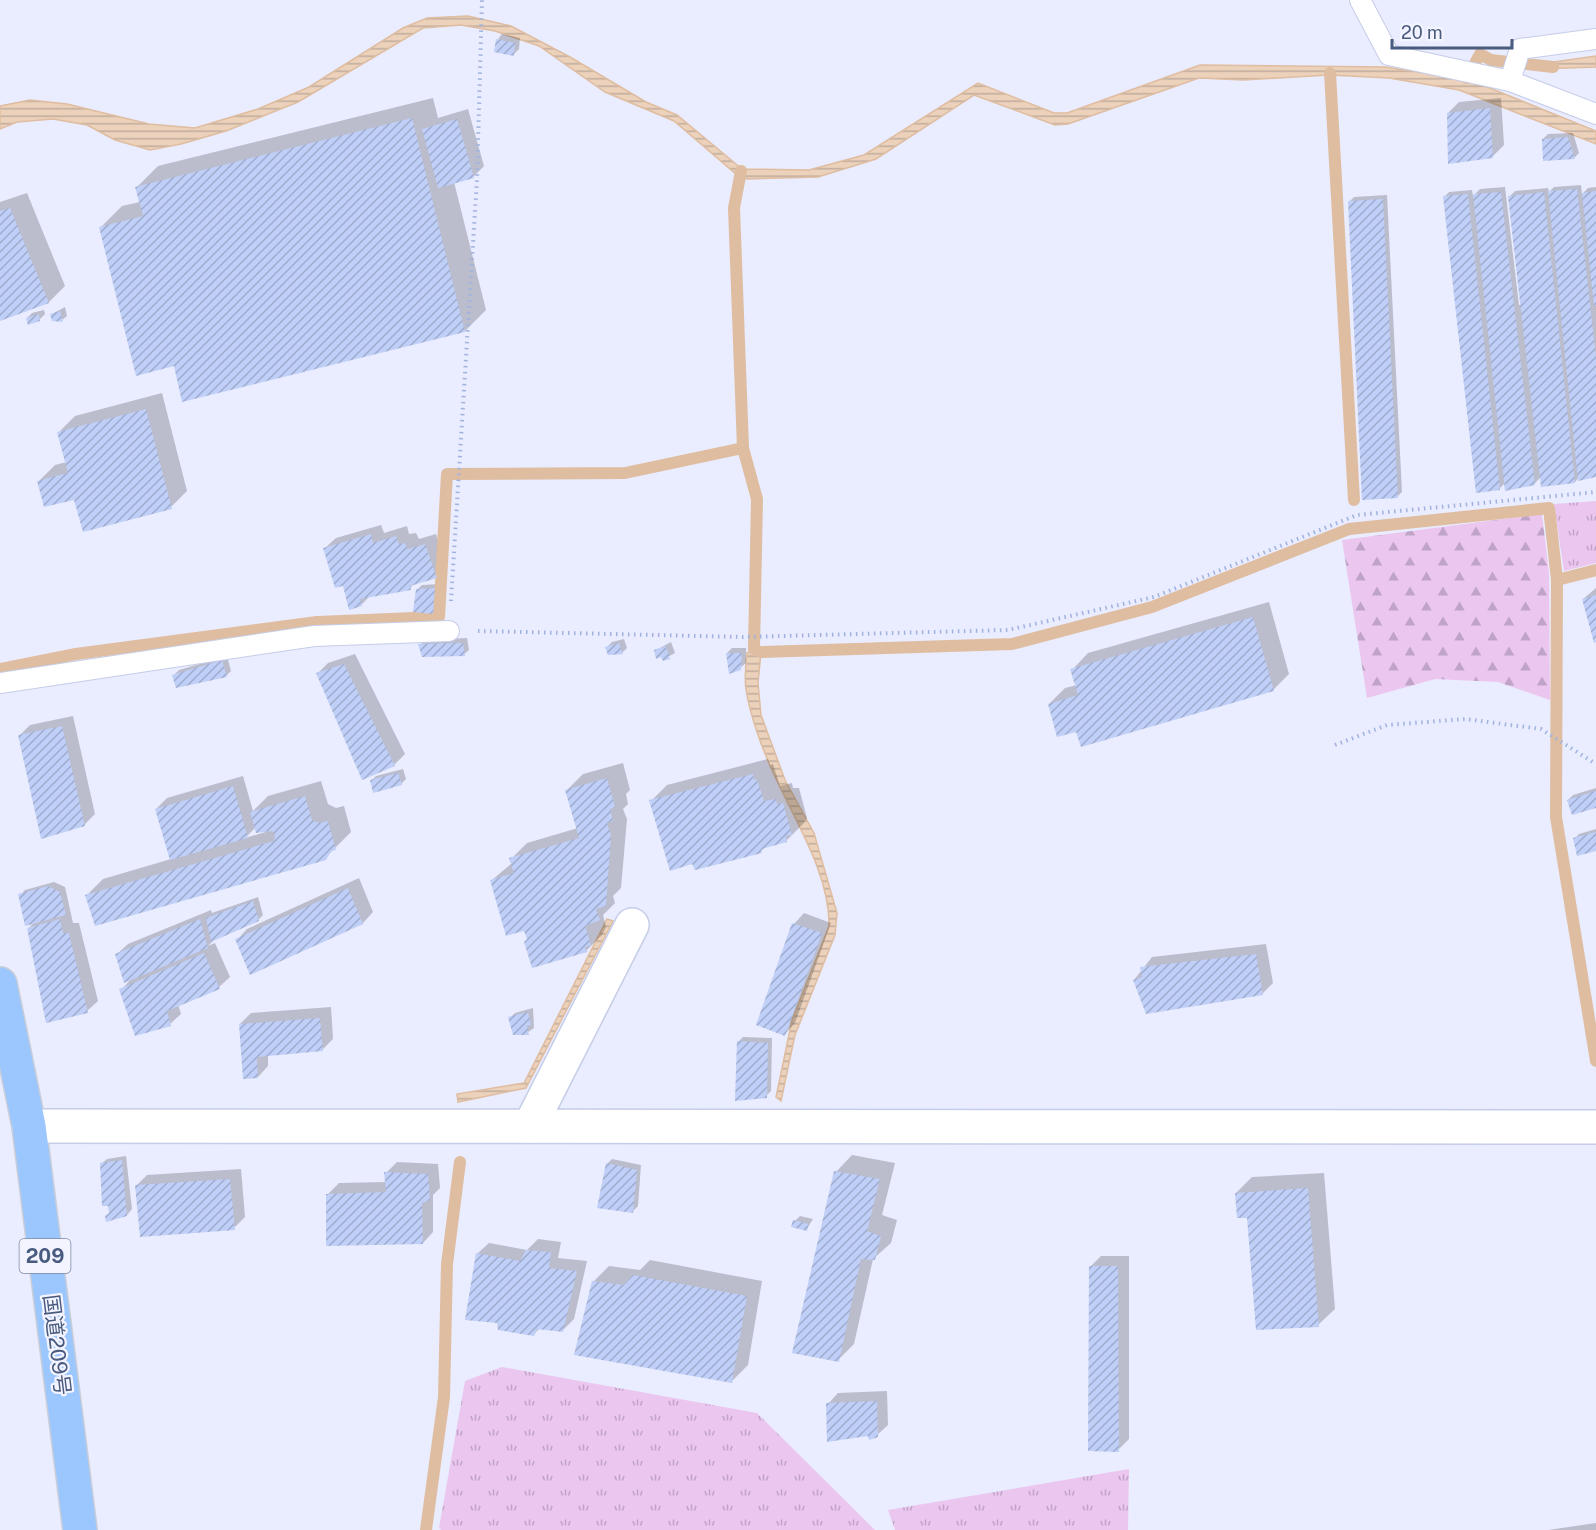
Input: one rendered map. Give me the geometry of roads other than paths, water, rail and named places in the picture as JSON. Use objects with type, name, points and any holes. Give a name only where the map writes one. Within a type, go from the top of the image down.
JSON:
[{"type":"highway","name":"国道209号","points":[[0,984],[29,1126],[80,1530]]},
{"type":"street","points":[[530,1126],[632,925]]},
{"type":"street","points":[[29,1126],[1596,1127]]},
{"type":"lane","points":[[1360,0],[1389,55],[1510,81],[1596,114]]},
{"type":"lane","points":[[1510,81],[1520,49],[1596,39]]},
{"type":"lane","points":[[0,683],[314,636],[449,631]]},
{"type":"waterway","points":[[1467,78],[1480,54],[1491,60],[1553,67]]},
{"type":"waterway","points":[[1330,73],[1354,500]]},
{"type":"waterway","points":[[741,171],[734,208],[743,448]]},
{"type":"waterway","points":[[0,669],[76,654],[317,622],[439,617],[447,474],[625,473],[743,448],[757,499],[754,649]]},
{"type":"waterway","points":[[761,652],[1012,644],[1152,607],[1349,529],[1549,508],[1557,580],[1596,570]]},
{"type":"waterway","points":[[1557,580],[1556,817],[1596,1061]]},
{"type":"waterway","points":[[426,1530],[444,1397],[447,1264],[460,1162]]}]
